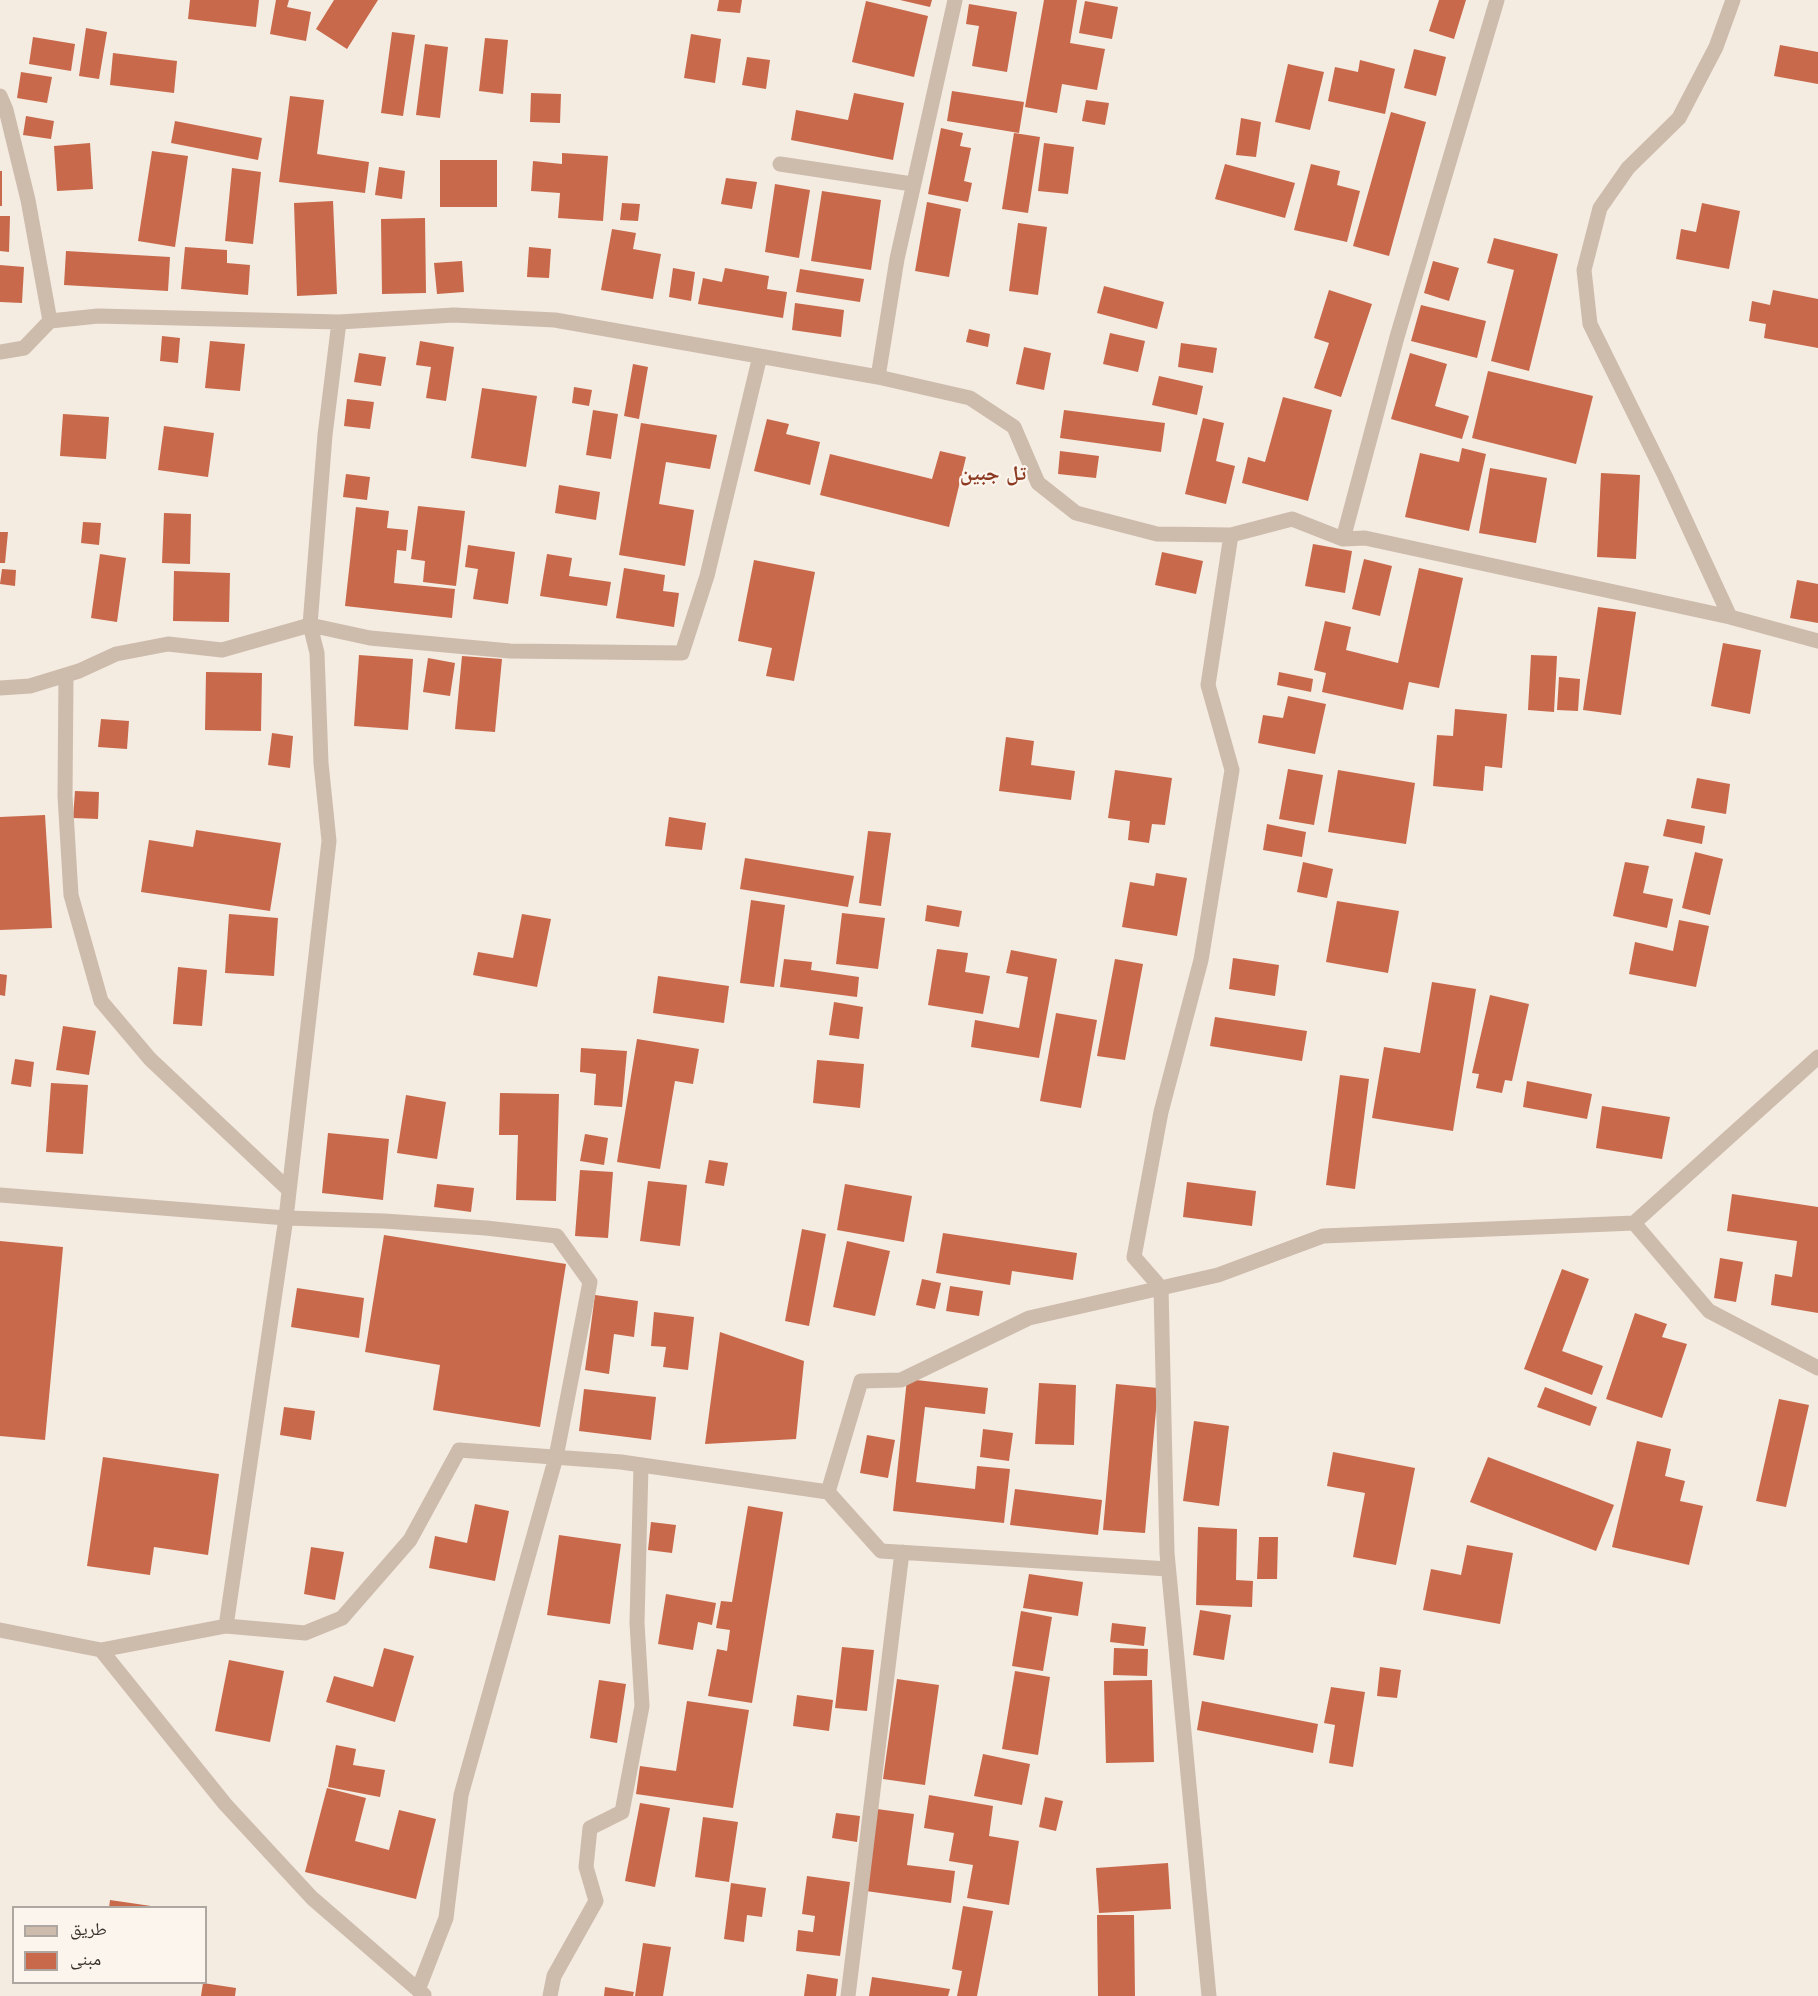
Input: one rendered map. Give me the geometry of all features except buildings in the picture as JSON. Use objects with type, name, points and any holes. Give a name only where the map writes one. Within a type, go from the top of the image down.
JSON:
[{"type":"street","points":[[878,377],[912,184],[955,0]]},
{"type":"street","points":[[1343,539],[1400,326],[1497,0]]},
{"type":"street","points":[[1730,616],[1665,476],[1590,324],[1584,270],[1600,208],[1628,168],[1679,118],[1716,47],[1732,0]]},
{"type":"street","points":[[0,96],[6,110],[28,200],[50,321]]},
{"type":"street","points":[[780,164],[912,184]]},
{"type":"street","points":[[0,352],[24,348],[50,321],[98,316],[339,322],[454,315],[555,320],[878,377],[970,398],[1014,427],[1038,483],[1076,513],[1157,534],[1231,535],[1292,519],[1343,539],[1365,538],[1730,616],[1818,641]]},
{"type":"street","points":[[226,1626],[286,1218],[329,841],[321,763],[317,653],[310,625],[324,446],[339,322]]},
{"type":"street","points":[[0,688],[30,687],[79,671],[116,654],[168,644],[222,650],[310,625],[370,638],[510,651],[682,653],[707,576],[760,356]]},
{"type":"street","points":[[1209,1996],[1168,1569],[1161,1288],[1134,1257],[1161,1112],[1201,960],[1232,770],[1208,685],[1231,535]]},
{"type":"street","points":[[66,675],[65,796],[72,895],[100,1001],[150,1059],[289,1190]]},
{"type":"street","points":[[828,1492],[861,1381],[901,1380],[1029,1318],[1218,1275],[1323,1236],[1634,1223],[1818,1057]]},
{"type":"street","points":[[0,1195],[286,1218],[384,1221],[486,1228],[557,1236],[590,1282],[556,1457],[461,1796],[446,1918],[421,1993],[312,1898],[225,1804],[101,1650]]},
{"type":"street","points":[[1634,1223],[1709,1311],[1818,1368]]},
{"type":"street","points":[[0,1630],[101,1650],[226,1626],[305,1633],[342,1618],[410,1540],[459,1450],[642,1465],[828,1492],[881,1551],[1168,1569]]},
{"type":"street","points":[[550,1996],[554,1976],[596,1901],[586,1867],[590,1828],[622,1812],[642,1706],[637,1623],[642,1465]]},
{"type":"street","points":[[848,1996],[902,1552]]},
{"type":"district","name":"تل جبين","points":[[993,475]]}]
